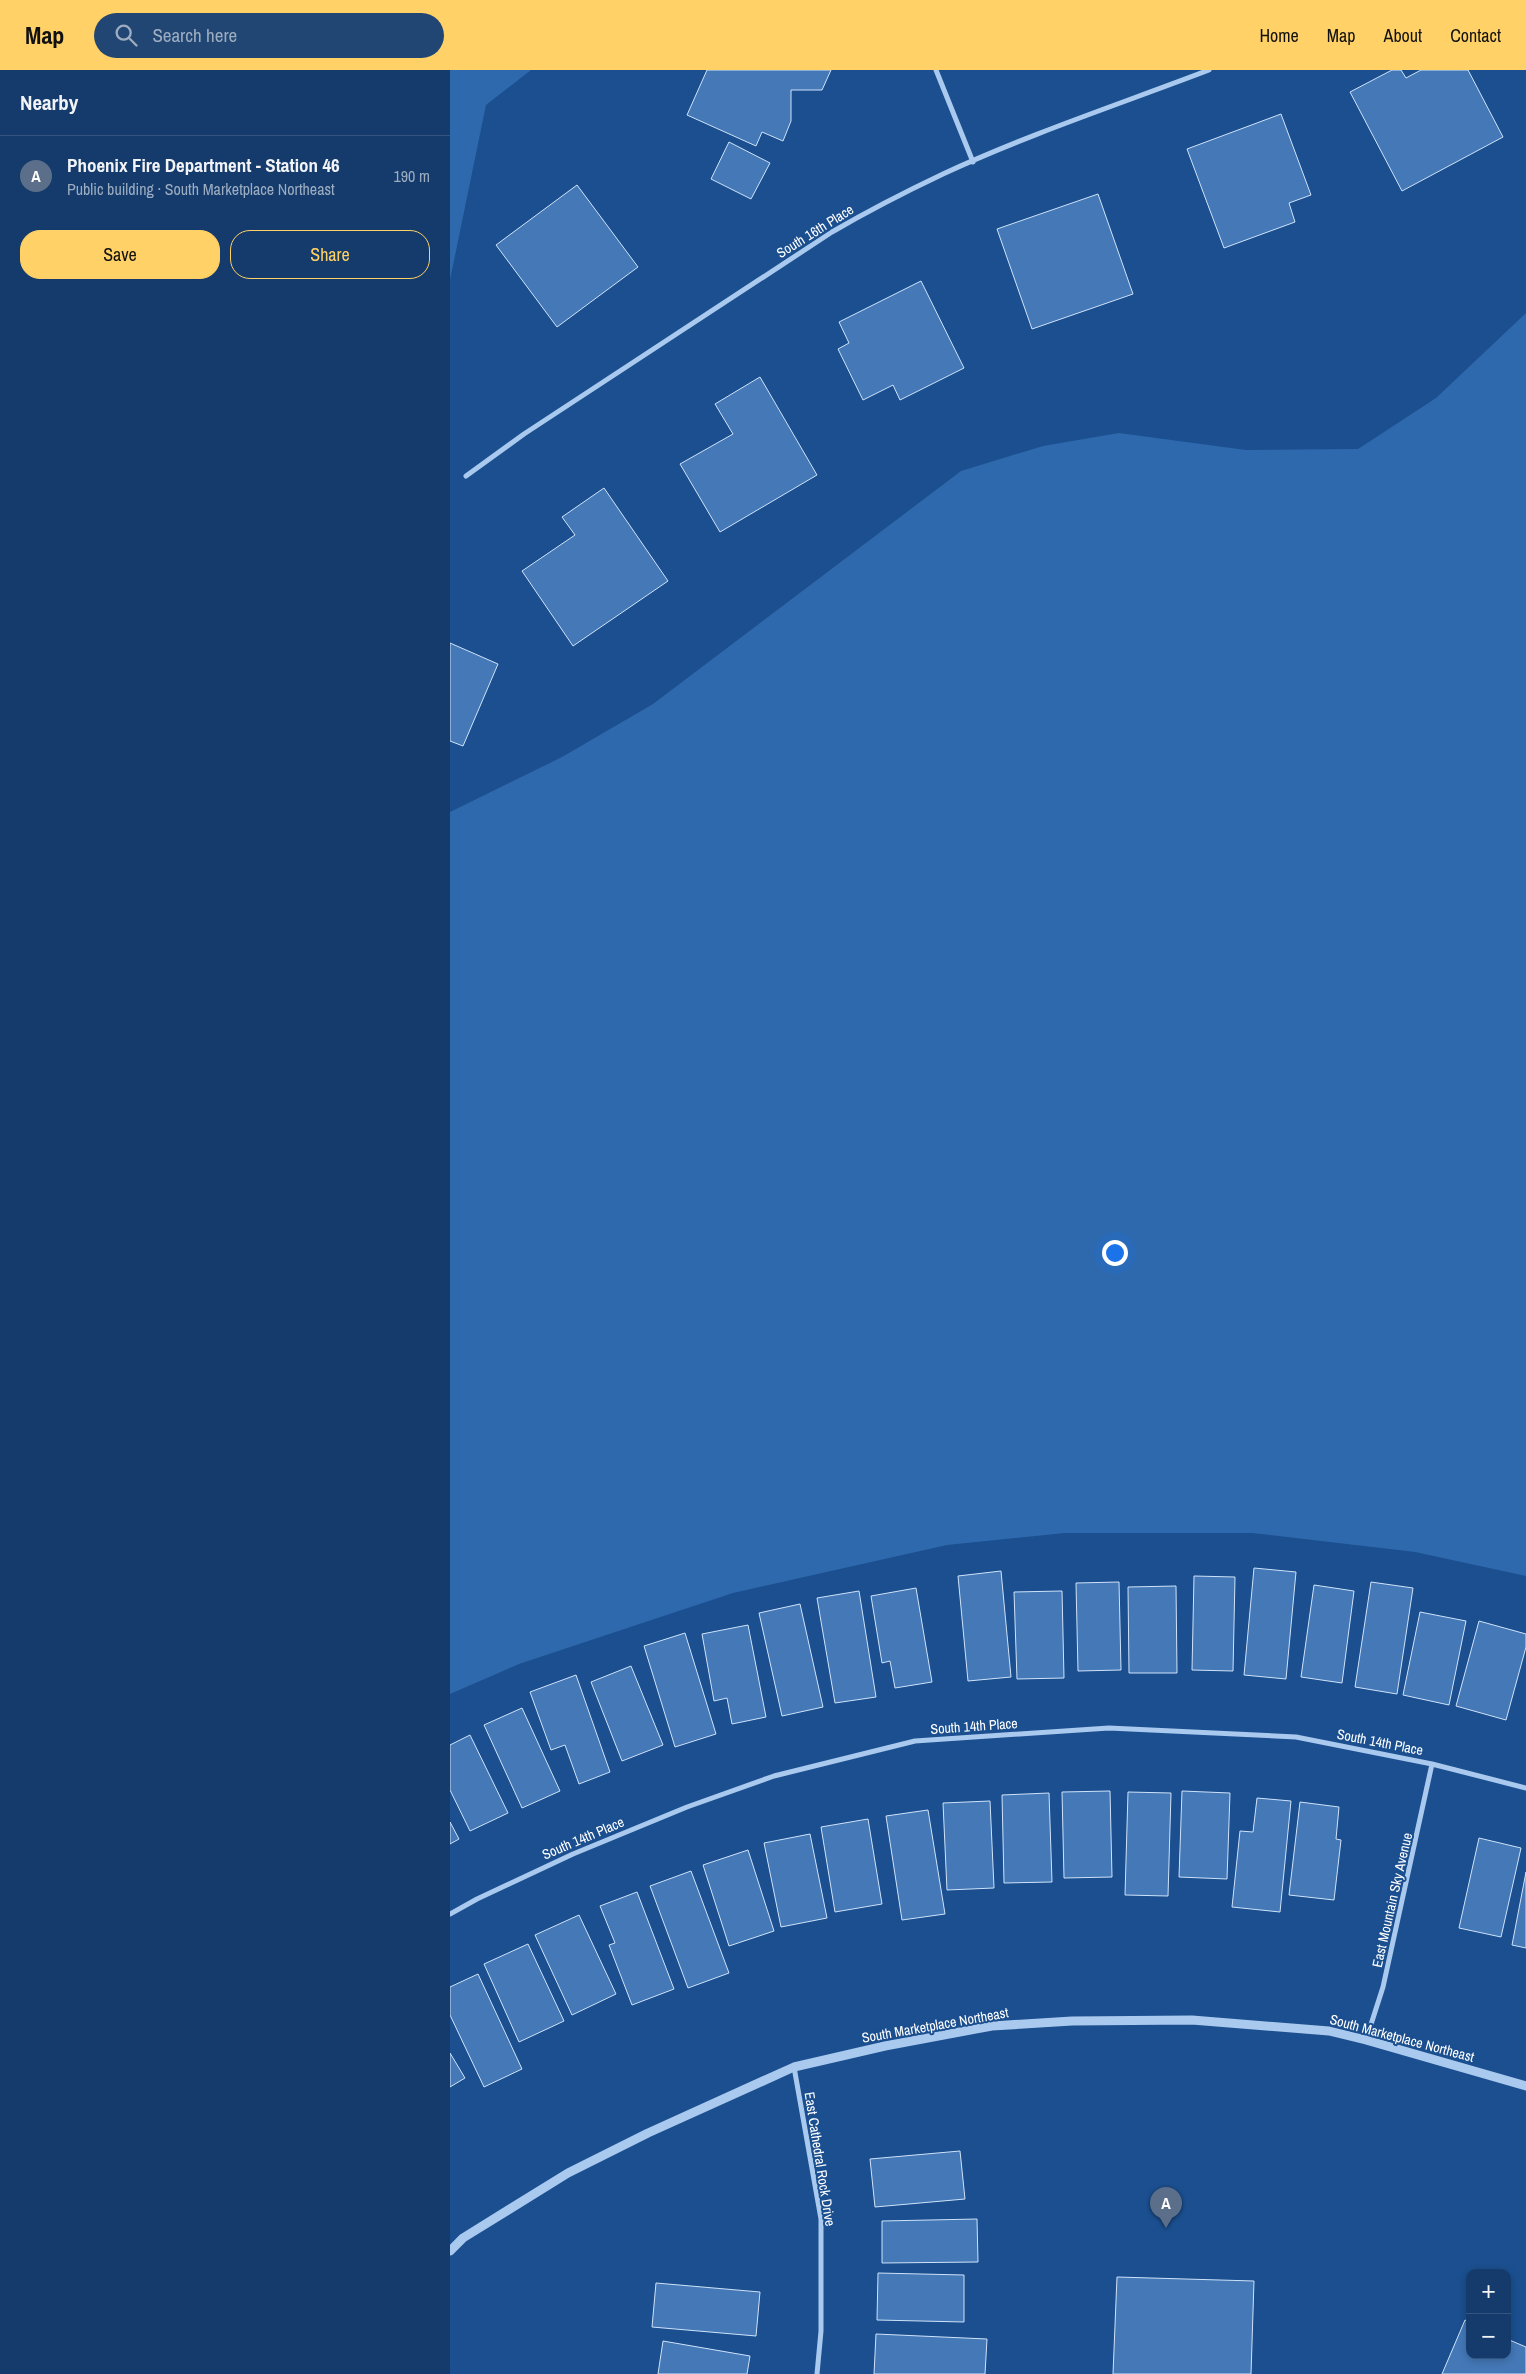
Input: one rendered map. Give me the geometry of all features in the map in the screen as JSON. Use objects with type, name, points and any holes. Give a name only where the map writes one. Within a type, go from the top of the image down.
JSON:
[{"type":"street","points":[[936,70],[973,162]]},
{"type":"street","name":"South 16th Place","points":[[466,476],[524,434],[832,232],[881,205],[945,173],[1030,138],[1209,70]]},
{"type":"street","name":"South 14th Place","points":[[450,1914],[477,1899],[573,1854],[687,1807],[774,1776],[915,1741],[1109,1728],[1296,1737],[1432,1764],[1526,1788]]},
{"type":"street","name":"East Mountain Sky Avenue","points":[[1366,2040],[1383,1987],[1419,1832],[1432,1764]]},
{"type":"street","name":"South Marketplace Northeast","points":[[450,2251],[463,2238],[568,2173],[664,2125],[794,2067],[885,2046],[992,2026],[1072,2021],[1192,2020],[1311,2030],[1366,2040],[1526,2086]]},
{"type":"street","name":"East Cathedral Rock Drive","points":[[794,2067],[821,2218],[821,2331],[816,2374]]},
{"type":"shaded area","points":[[450,70],[531,70],[486,105],[450,280]]},
{"type":"shaded area","points":[[1526,313],[1526,1576],[1415,1552],[1252,1533],[1065,1533],[947,1545],[733,1593],[519,1664],[450,1694],[450,812],[562,757],[653,704],[961,471],[1043,446],[1119,433],[1246,450],[1358,449],[1436,398]]},
{"type":"building","points":[[707,70],[831,70],[822,90],[791,90],[791,121],[783,141],[762,132],[756,146],[687,115]]},
{"type":"building","points":[[1392,70],[1401,70],[1406,78],[1421,70],[1468,70],[1503,137],[1402,191],[1350,92]]},
{"type":"building","points":[[1281,114],[1311,195],[1289,203],[1295,222],[1224,248],[1187,149]]},
{"type":"building","points":[[729,142],[770,163],[751,199],[711,179]]},
{"type":"building","points":[[577,185],[638,267],[557,327],[496,245]]},
{"type":"building","points":[[1098,194],[1133,294],[1032,329],[997,229]]},
{"type":"building","points":[[921,281],[964,368],[900,400],[893,385],[863,400],[838,349],[849,343],[839,322]]},
{"type":"building","points":[[760,377],[817,475],[720,532],[680,464],[733,434],[715,404]]},
{"type":"building","points":[[604,488],[668,581],[573,646],[522,571],[575,535],[562,517]]},
{"type":"building","points":[[450,643],[498,664],[463,746],[450,741]]},
{"type":"building","points":[[1254,1568],[1296,1572],[1286,1679],[1244,1675]]},
{"type":"building","points":[[1001,1571],[1011,1677],[968,1681],[958,1576]]},
{"type":"building","points":[[1194,1576],[1235,1577],[1233,1671],[1192,1670]]},
{"type":"building","points":[[1119,1582],[1121,1670],[1078,1671],[1076,1583]]},
{"type":"building","points":[[1371,1582],[1413,1588],[1397,1694],[1355,1687]]},
{"type":"building","points":[[1314,1585],[1354,1591],[1342,1683],[1301,1677]]},
{"type":"building","points":[[1176,1586],[1177,1673],[1129,1673],[1128,1587]]},
{"type":"building","points":[[916,1588],[932,1682],[895,1688],[890,1661],[882,1663],[871,1596]]},
{"type":"building","points":[[859,1591],[876,1697],[835,1703],[817,1598]]},
{"type":"building","points":[[1062,1591],[1064,1678],[1017,1679],[1014,1592]]},
{"type":"building","points":[[800,1604],[823,1707],[782,1716],[759,1613]]},
{"type":"building","points":[[1420,1612],[1466,1621],[1449,1705],[1403,1695]]},
{"type":"building","points":[[1479,1621],[1526,1634],[1526,1647],[1506,1720],[1456,1706]]},
{"type":"building","points":[[748,1625],[766,1717],[732,1724],[727,1698],[714,1701],[702,1634]]},
{"type":"building","points":[[685,1633],[716,1734],[675,1747],[644,1646]]},
{"type":"building","points":[[631,1666],[663,1745],[622,1761],[591,1682]]},
{"type":"building","points":[[576,1675],[610,1772],[579,1784],[565,1745],[551,1750],[530,1692]]},
{"type":"building","points":[[522,1708],[560,1791],[522,1808],[484,1725]]},
{"type":"building","points":[[470,1735],[508,1813],[470,1831],[450,1790],[450,1745]]},
{"type":"building","points":[[1110,1791],[1112,1877],[1064,1878],[1062,1792]]},
{"type":"building","points":[[1182,1791],[1230,1793],[1227,1879],[1179,1877]]},
{"type":"building","points":[[1128,1792],[1171,1793],[1168,1896],[1125,1895]]},
{"type":"building","points":[[1049,1793],[1052,1882],[1004,1883],[1002,1795]]},
{"type":"building","points":[[1257,1798],[1291,1801],[1280,1912],[1232,1907],[1240,1831],[1253,1832]]},
{"type":"building","points":[[990,1801],[994,1888],[947,1890],[943,1803]]},
{"type":"building","points":[[1300,1802],[1339,1807],[1336,1839],[1341,1840],[1334,1900],[1289,1895]]},
{"type":"building","points":[[928,1810],[945,1914],[902,1920],[886,1816]]},
{"type":"building","points":[[868,1819],[882,1904],[835,1912],[821,1827]]},
{"type":"building","points":[[450,1822],[459,1839],[450,1844]]},
{"type":"building","points":[[810,1834],[827,1918],[781,1927],[764,1843]]},
{"type":"building","points":[[1479,1838],[1521,1848],[1501,1937],[1459,1928]]},
{"type":"building","points":[[748,1850],[774,1931],[729,1946],[703,1865]]},
{"type":"building","points":[[691,1871],[729,1973],[688,1988],[650,1886]]},
{"type":"building","points":[[1526,1872],[1526,1948],[1512,1945]]},
{"type":"building","points":[[637,1892],[674,1989],[632,2005],[609,1945],[615,1943],[600,1906]]},
{"type":"building","points":[[579,1915],[616,1994],[572,2015],[535,1935]]},
{"type":"building","points":[[528,1944],[564,2021],[519,2042],[484,1964]]},
{"type":"building","points":[[478,1974],[522,2069],[484,2087],[450,2015],[450,1987]]},
{"type":"building","points":[[450,2053],[465,2078],[450,2087]]},
{"type":"building","points":[[960,2151],[965,2199],[875,2207],[870,2159]]},
{"type":"building","points":[[977,2219],[978,2262],[882,2263],[882,2221]]},
{"type":"building","points":[[878,2273],[964,2275],[964,2322],[877,2320]]},
{"type":"building","points":[[1117,2277],[1254,2281],[1251,2374],[1113,2374]]},
{"type":"building","points":[[656,2283],[760,2292],[756,2336],[652,2327]]},
{"type":"building","points":[[1465,2320],[1466,2359],[1511,2359],[1511,2341],[1526,2347],[1526,2374],[1442,2374]]},
{"type":"building","points":[[876,2334],[987,2339],[985,2374],[874,2374]]},
{"type":"building","points":[[663,2341],[750,2356],[747,2374],[658,2374]]},
{"type":"place","name":"Phoenix Fire Department - Station 46","points":[[1166,2228]]}]
